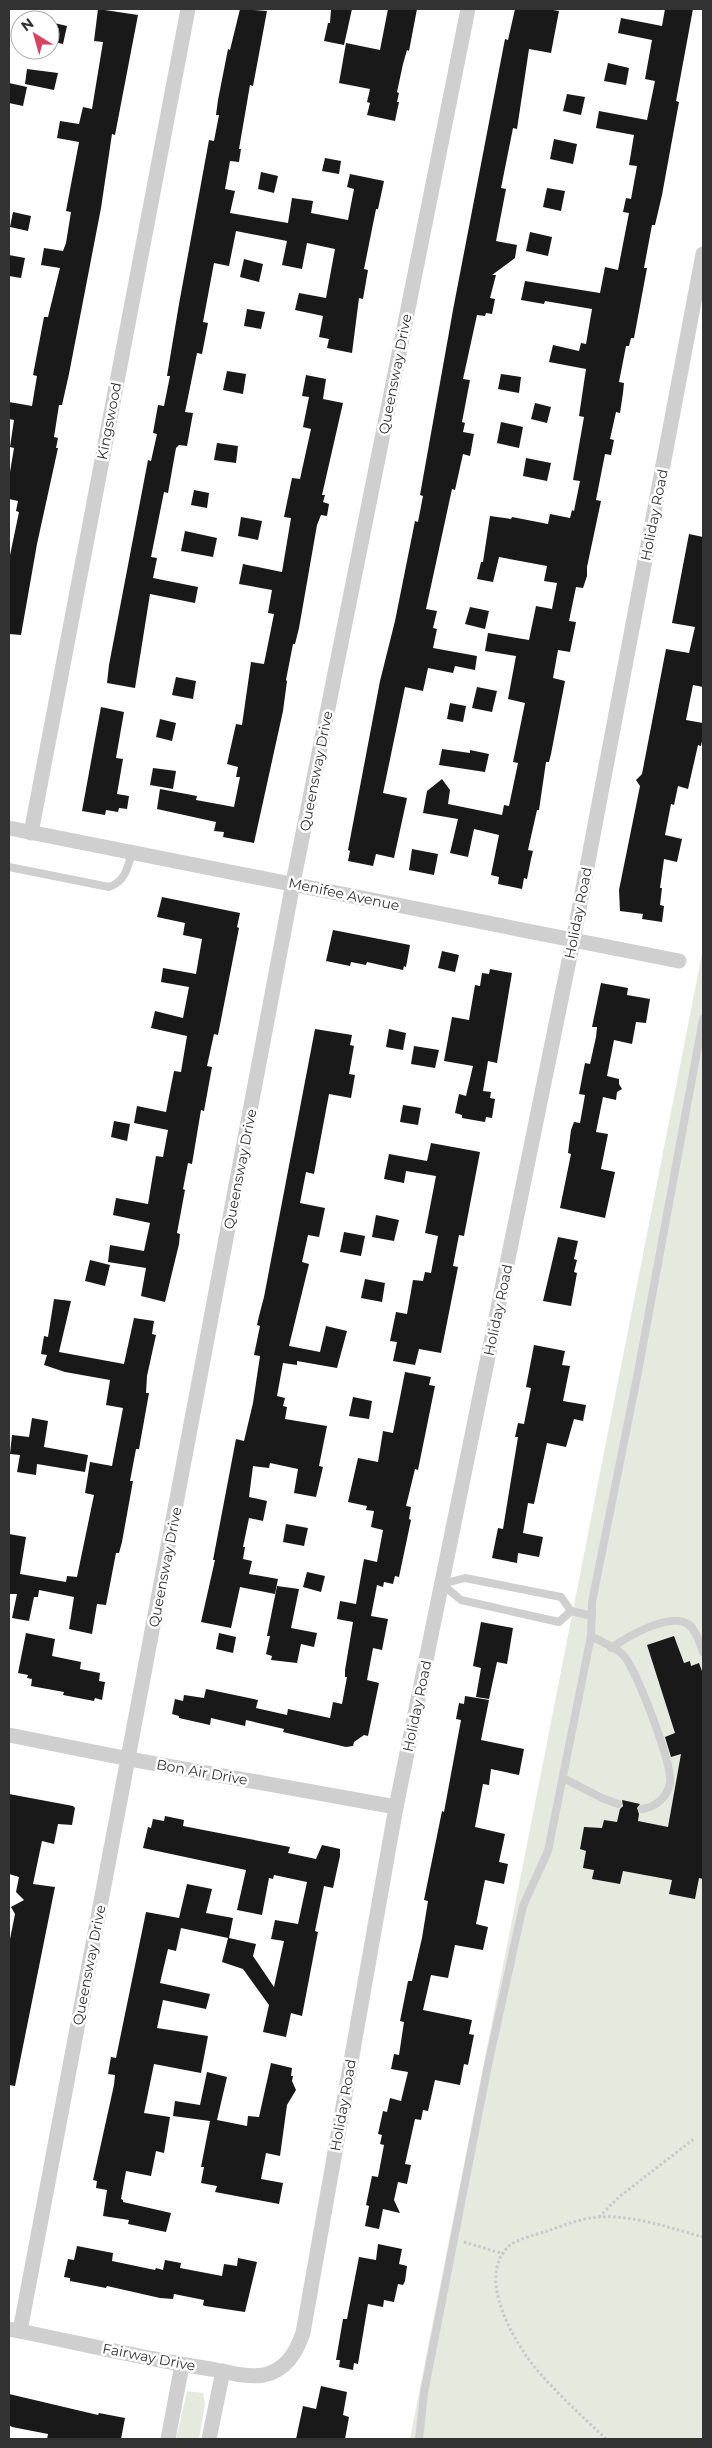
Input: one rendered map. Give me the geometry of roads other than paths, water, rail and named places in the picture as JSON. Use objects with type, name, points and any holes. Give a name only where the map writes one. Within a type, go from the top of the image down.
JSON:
[{"type":"street","name":"Kingswood","points":[[30,833],[188,9]]},
{"type":"street","name":"Queensway Drive","points":[[14,2330],[128,1759],[293,883],[468,9]]},
{"type":"street","name":"Holiday Road","points":[[288,2362],[298,2349],[303,2332],[396,1807],[573,941],[703,254]]},
{"type":"street","name":"Menifee Avenue","points":[[9,828],[293,883],[573,941],[679,960]]},
{"type":"street","name":"Bon Air Drive","points":[[9,1735],[128,1759],[396,1807]]},
{"type":"street","name":"Fairway Drive","points":[[14,2330],[182,2365],[254,2376],[273,2372],[288,2362]]},
{"type":"street","points":[[168,2439],[182,2365]]},
{"type":"street","points":[[209,2439],[223,2371]]},
{"type":"lane","points":[[9,867],[109,887],[117,885],[128,872],[132,852]]},
{"type":"lane","points":[[419,2439],[424,2393],[456,2239],[488,2065],[523,1906],[548,1851],[563,1778],[591,1636],[592,1602],[638,1372],[703,1019]]},
{"type":"lane","points":[[442,1584],[465,1578],[562,1597],[571,1610],[592,1616]]},
{"type":"lane","points":[[442,1584],[461,1600],[558,1622],[571,1610]]},
{"type":"lane","points":[[611,1648],[634,1632],[654,1625],[678,1621],[689,1624],[703,1652]]},
{"type":"lane","points":[[591,1636],[623,1655],[634,1672],[669,1764],[670,1782],[665,1797],[651,1808],[642,1809]]},
{"type":"lane","points":[[563,1778],[618,1804]]}]
